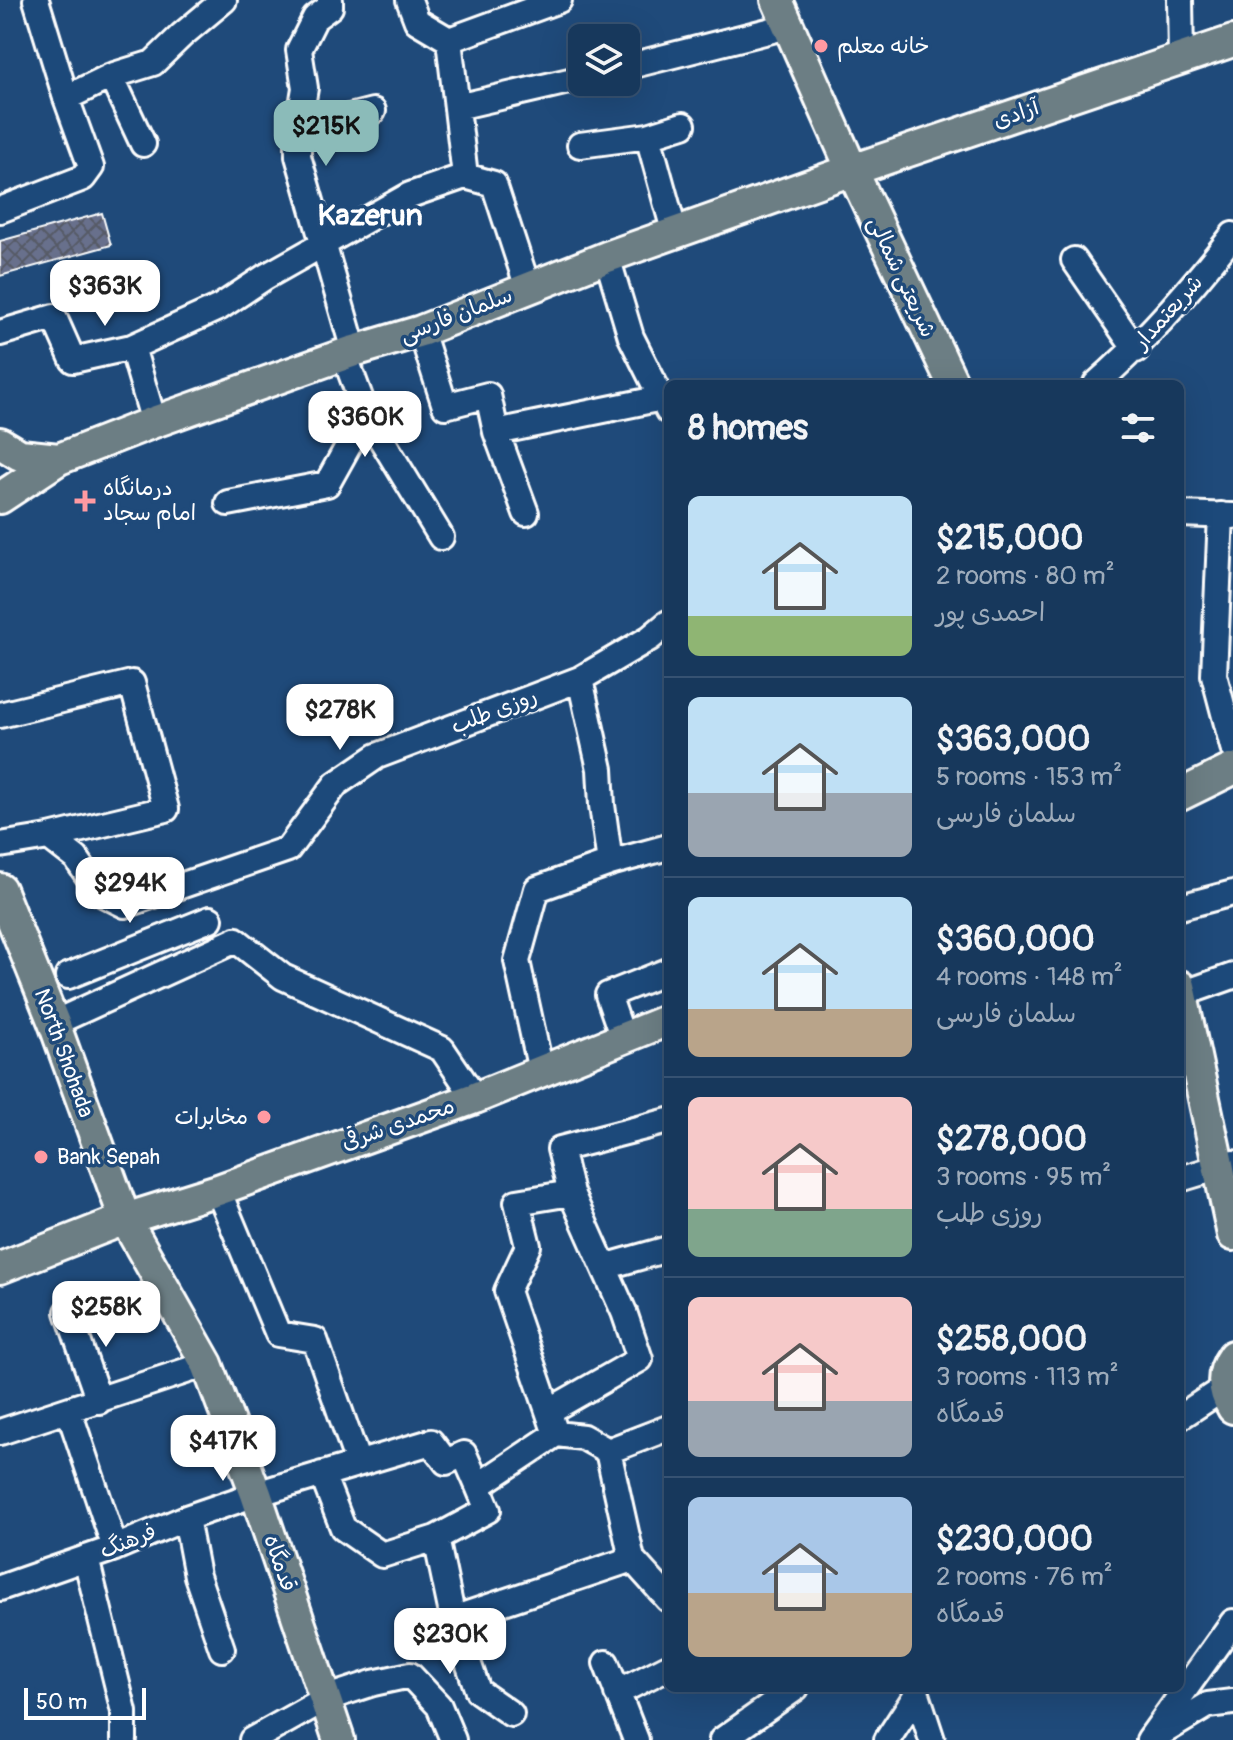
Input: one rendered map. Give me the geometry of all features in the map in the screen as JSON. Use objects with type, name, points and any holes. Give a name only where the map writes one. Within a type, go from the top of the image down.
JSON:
[{"type":"main road","name":"شریعتی شمالی","points":[[782,13],[951,380]]},
{"type":"main road","name":"آزادی","points":[[1181,57],[1233,30]]},
{"type":"main road","name":"آزادی","points":[[852,170],[1233,41]]},
{"type":"main road","name":"سلمان فارسی","points":[[0,498],[59,459],[154,422],[349,352],[421,331],[607,257],[852,170]]},
{"type":"main road","name":"سلمان فارسی","points":[[0,443],[20,455],[59,459]]},
{"type":"main road","points":[[1185,787],[1233,769]]},
{"type":"main road","name":"North Shohada","points":[[0,889],[54,1023],[125,1219]]},
{"type":"main road","points":[[1184,1001],[1227,1166],[1233,1235]]},
{"type":"main road","name":"محمدی شرقی","points":[[0,1268],[125,1219],[218,1190],[475,1098],[664,1022]]},
{"type":"main road","name":"قدمگاه","points":[[125,1219],[207,1364],[256,1494],[339,1740]]},
{"type":"main road","points":[[1228,1398],[1225,1369],[1233,1356]]},
{"type":"street","points":[[0,210],[83,178],[91,167],[36,0]]},
{"type":"street","points":[[66,98],[111,76],[153,63],[224,0]]},
{"type":"street","points":[[330,0],[330,7],[315,18],[299,50],[305,88],[298,130],[298,156],[366,414],[441,537]]},
{"type":"street","points":[[409,0],[417,21],[449,40]]},
{"type":"street","points":[[449,40],[559,0]]},
{"type":"street","points":[[1180,0],[1181,57]]},
{"type":"street","points":[[640,62],[782,13]]},
{"type":"street","points":[[449,40],[465,176]]},
{"type":"street","points":[[111,76],[143,144]]},
{"type":"street","points":[[457,107],[568,81]]},
{"type":"street","points":[[298,130],[373,111]]},
{"type":"street","points":[[580,145],[648,136],[683,125]]},
{"type":"street","points":[[648,136],[675,234]]},
{"type":"street","points":[[0,333],[54,317],[73,360],[132,347],[220,307],[265,277],[410,195],[465,176],[494,184],[528,288]]},
{"type":"street","name":"شریعتمدار","points":[[1101,380],[1136,350],[1233,235]]},
{"type":"street","points":[[607,257],[631,337],[664,403]]},
{"type":"street","points":[[1074,260],[1136,350]]},
{"type":"street","points":[[421,331],[445,406],[488,395],[496,432],[526,513]]},
{"type":"street","points":[[132,347],[154,422]]},
{"type":"street","points":[[496,432],[664,405]]},
{"type":"street","points":[[228,503],[327,484],[366,414]]},
{"type":"street","points":[[1184,514],[1227,516],[1214,675],[1233,747]]},
{"type":"street","name":"روزی طلب","points":[[49,837],[76,858],[99,892],[125,905],[203,879],[288,849],[336,784],[377,756],[580,679],[650,638],[664,626]]},
{"type":"street","points":[[580,679],[600,769],[610,863]]},
{"type":"street","points":[[0,715],[132,683],[166,809],[49,837],[0,845]]},
{"type":"street","points":[[541,1071],[517,961],[537,889],[664,848]]},
{"type":"street","points":[[203,879],[210,919],[236,940],[283,977],[442,1049],[475,1098]]},
{"type":"street","points":[[1184,906],[1233,893]]},
{"type":"street","points":[[68,976],[210,919]]},
{"type":"street","points":[[54,1023],[236,940]]},
{"type":"street","points":[[623,1038],[608,995],[664,973]]},
{"type":"street","points":[[1184,989],[1233,976]]},
{"type":"street","points":[[322,1474],[343,1528],[382,1555],[436,1538],[488,1510],[478,1486],[553,1422],[640,1359],[624,1312],[571,1193],[560,1149],[664,1122]]},
{"type":"street","points":[[1184,1178],[1227,1166]]},
{"type":"street","points":[[218,1190],[278,1334],[315,1340],[358,1463]]},
{"type":"street","points":[[571,1193],[517,1202],[528,1246],[507,1291],[553,1422],[608,1451],[632,1559],[664,1595]]},
{"type":"street","points":[[604,1267],[664,1250]]},
{"type":"street","points":[[68,1312],[99,1401]]},
{"type":"street","points":[[0,1432],[207,1364]]},
{"type":"street","points":[[1184,1415],[1228,1398]]},
{"type":"street","points":[[69,1411],[115,1548]]},
{"type":"street","points":[[608,1451],[664,1430]]},
{"type":"street","name":"فرهنگ","points":[[0,1588],[256,1494],[431,1442],[446,1462],[464,1454],[478,1486]]},
{"type":"street","points":[[186,1518],[197,1576],[222,1649]]},
{"type":"street","points":[[436,1538],[453,1619],[478,1691],[511,1714]]},
{"type":"street","points":[[86,1558],[124,1712],[124,1740]]},
{"type":"street","points":[[453,1619],[632,1559]]},
{"type":"street","points":[[1184,1691],[1233,1622]]},
{"type":"street","points":[[606,1663],[636,1740]]},
{"type":"street","points":[[617,1693],[664,1669]]},
{"type":"street","points":[[252,1740],[327,1698],[410,1675],[439,1706],[453,1740]]},
{"type":"street","points":[[439,1706],[478,1691]]},
{"type":"street","points":[[887,1740],[915,1692]]},
{"type":"street","points":[[916,1692],[932,1740]]},
{"type":"street","points":[[1183,1692],[1149,1740],[1208,1705],[1233,1702]]},
{"type":"street","points":[[735,1736],[770,1696]]},
{"type":"building","points":[[102,213],[111,245],[0,276],[0,241]]},
{"type":"place","name":"خانه معلم","points":[[821,46]]},
{"type":"place","name":"درمانگاه امام سجاد","points":[[85,501]]},
{"type":"place","name":"مخابرات","points":[[264,1117]]},
{"type":"place","name":"Bank Sepah","points":[[41,1157]]},
{"type":"district","name":"Kazerun","points":[[370,215]]}]
